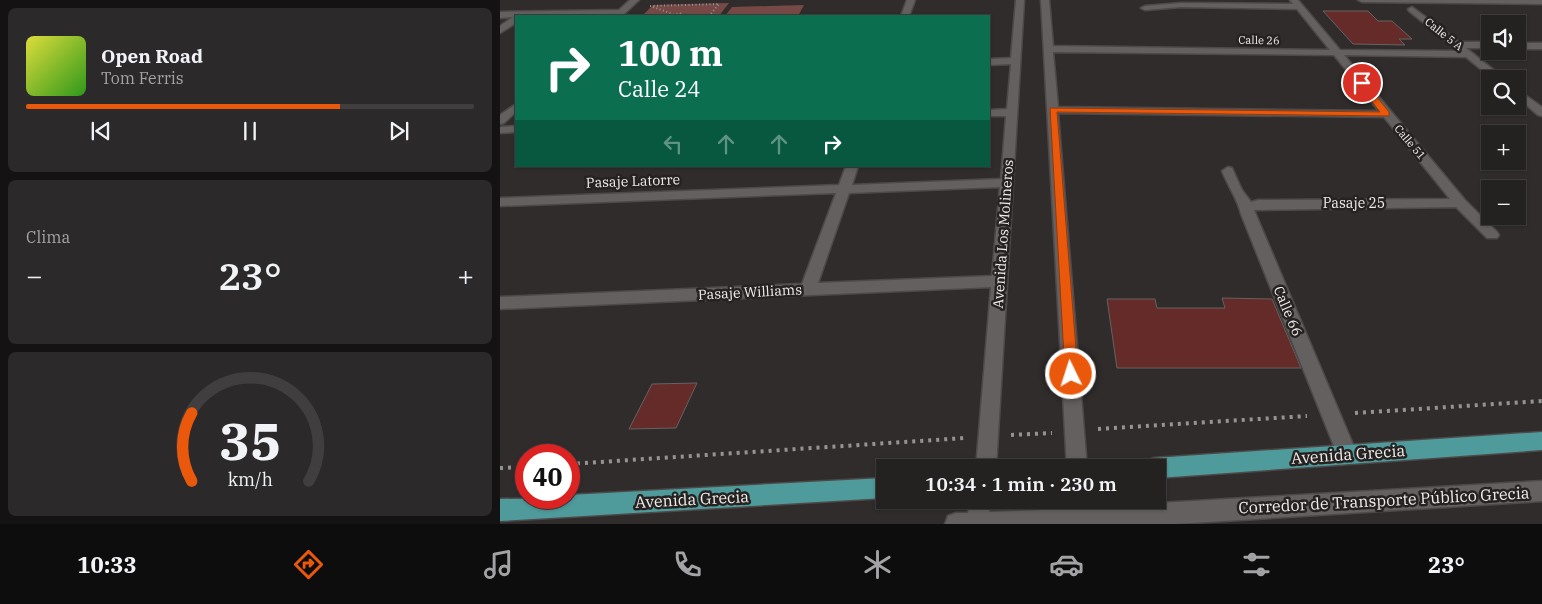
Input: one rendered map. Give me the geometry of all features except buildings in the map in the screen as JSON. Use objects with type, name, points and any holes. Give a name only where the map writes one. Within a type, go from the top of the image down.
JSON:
[{"type":"main road","name":"Avenida Grecia","points":[[1166,467],[1542,441]]},
{"type":"main road","name":"Avenida Grecia","points":[[500,510],[876,489]]},
{"type":"street","points":[[570,15],[620,14],[635,0],[641,0]]},
{"type":"street","points":[[905,15],[911,0]]},
{"type":"street","name":"Avenida Los Molineros","points":[[987,459],[1020,0]]},
{"type":"street","points":[[1046,0],[1076,459]]},
{"type":"street","points":[[1362,0],[1542,2]]},
{"type":"street","points":[[1145,8],[1179,2],[1297,4]]},
{"type":"street","name":"Calle 51","points":[[1297,4],[1460,203],[1492,235]]},
{"type":"street","name":"Calle 5 A","points":[[1412,9],[1489,70]]},
{"type":"street","points":[[500,15],[515,16]]},
{"type":"street","points":[[500,30],[515,19]]},
{"type":"street","points":[[1459,45],[1481,45]]},
{"type":"street","points":[[1526,46],[1542,46]]},
{"type":"street","name":"Calle 26","points":[[1049,49],[1469,54]]},
{"type":"street","points":[[990,62],[1015,61]]},
{"type":"street","points":[[1526,100],[1542,113]]},
{"type":"street","points":[[500,121],[515,107]]},
{"type":"street","points":[[1053,110],[1386,114]]},
{"type":"street","points":[[990,113],[1012,112]]},
{"type":"street","points":[[500,130],[515,129]]},
{"type":"street","points":[[808,290],[852,167]]},
{"type":"street","name":"Calle 66","points":[[1228,171],[1236,190],[1248,207],[1246,210],[1347,454]]},
{"type":"street","name":"Pasaje Latorre","points":[[500,202],[1006,183]]},
{"type":"street","name":"Pasaje 25","points":[[1248,207],[1258,204],[1460,203]]},
{"type":"street","name":"Pasaje Williams","points":[[500,303],[999,281]]},
{"type":"street","name":"Corredor de Transporte Público Grecia","points":[[969,524],[1080,514],[1542,491]]},
{"type":"street","points":[[969,524],[976,509]]},
{"type":"path","points":[[711,15],[723,0]]},
{"type":"path","points":[[685,15],[683,13],[673,14],[650,6],[719,4]]},
{"type":"path","points":[[500,468],[515,467]]},
{"type":"shaded area","points":[[729,3],[720,15],[643,15],[653,5]]},
{"type":"shaded area","points":[[804,5],[799,15],[726,15],[732,7]]},
{"type":"route","points":[[1071,374],[1053,110],[1386,114],[1362,83]]}]
